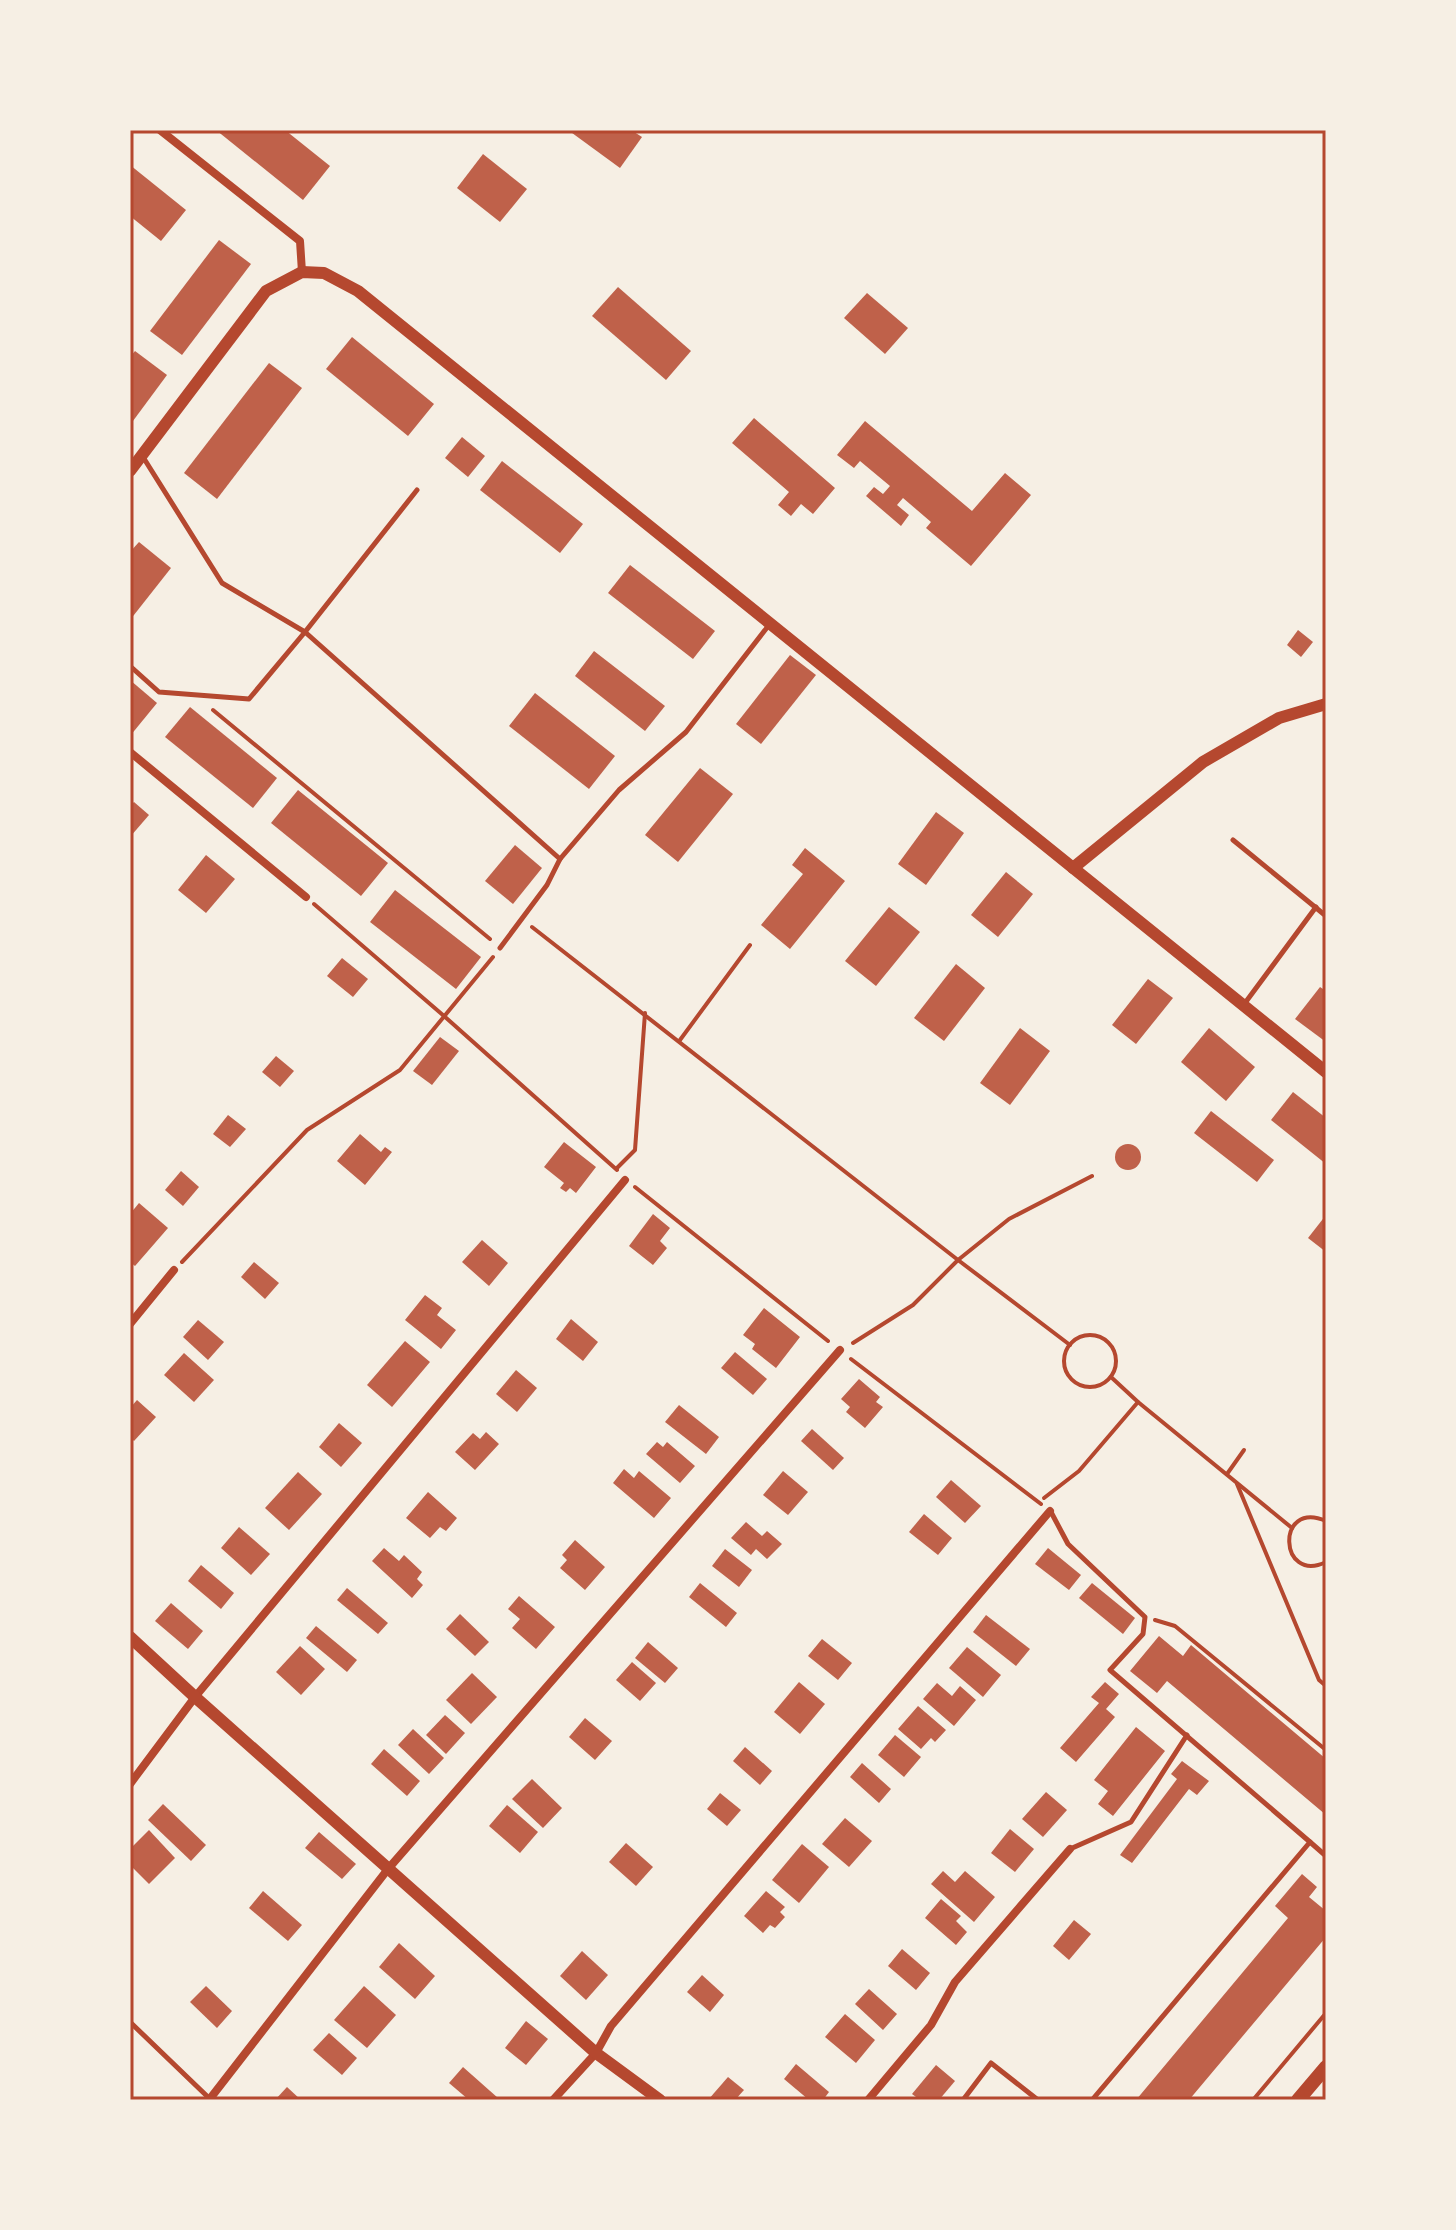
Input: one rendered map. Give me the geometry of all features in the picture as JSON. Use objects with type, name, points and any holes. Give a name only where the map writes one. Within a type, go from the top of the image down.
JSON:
[{"type":"main road","points":[[1298,2100],[1326,2067]]},
{"type":"street","points":[[160,130],[300,241],[302,272]]},
{"type":"street","points":[[130,471],[266,291],[302,272],[324,273],[358,291],[1326,1072]]},
{"type":"street","points":[[1073,868],[1203,762],[1279,718],[1325,702]]},
{"type":"street","points":[[130,752],[306,897]]},
{"type":"street","points":[[130,1784],[195,1697],[625,1180]]},
{"type":"street","points":[[130,1324],[174,1270]]},
{"type":"street","points":[[209,2100],[388,1869],[840,1350]]},
{"type":"street","points":[[553,2100],[596,2053],[611,2026],[1050,1511]]},
{"type":"street","points":[[130,1637],[596,2053],[660,2100]]},
{"type":"street","points":[[868,2100],[931,2025],[955,1982],[1070,1849]]},
{"type":"lane","points":[[142,456],[222,583],[305,632],[560,859]]},
{"type":"lane","points":[[130,666],[159,692],[249,699],[417,490]]},
{"type":"lane","points":[[500,948],[547,885],[560,859],[619,790],[686,732],[770,624]]},
{"type":"lane","points":[[1233,840],[1326,916]]},
{"type":"lane","points":[[1243,1006],[1316,907]]},
{"type":"lane","points":[[1050,1511],[1068,1544],[1145,1617],[1143,1634],[1110,1670],[1326,1856]]},
{"type":"lane","points":[[1070,1849],[1131,1822],[1187,1735]]},
{"type":"lane","points":[[1092,2100],[1310,1842]]},
{"type":"lane","points":[[130,2022],[209,2100]]},
{"type":"lane","points":[[963,2100],[991,2063],[1038,2100]]},
{"type":"path","points":[[174,1270],[307,1130],[400,1070],[500,948],[193,693]]},
{"type":"path","points":[[306,897],[444,1016],[625,1180],[1050,1511]]},
{"type":"path","points":[[522,919],[1070,1345]]},
{"type":"path","points":[[680,1041],[750,945]]},
{"type":"path","points":[[616,1169],[635,1150],[645,1013]]},
{"type":"path","points":[[840,1350],[913,1305],[958,1260],[1009,1219],[1092,1176]]},
{"type":"path","points":[[1082,1336],[1104,1339],[1115,1353],[1115,1369],[1111,1377],[1094,1387],[1076,1383],[1066,1370],[1064,1361],[1070,1345],[1082,1336]]},
{"type":"path","points":[[1111,1377],[1292,1528]]},
{"type":"path","points":[[1039,1502],[1079,1471],[1138,1402]]},
{"type":"path","points":[[1227,1474],[1244,1450]]},
{"type":"path","points":[[1236,1482],[1319,1680],[1326,1686]]},
{"type":"path","points":[[1326,1521],[1304,1518],[1292,1528],[1289,1537],[1294,1558],[1309,1566],[1326,1562]]},
{"type":"path","points":[[1145,1617],[1175,1626],[1326,1750]]},
{"type":"path","points":[[1253,2100],[1326,2013]]},
{"type":"building","points":[[216,130],[285,130],[330,166],[303,200]]},
{"type":"building","points":[[568,130],[631,130],[642,137],[620,168]]},
{"type":"building","points":[[483,154],[527,189],[500,222],[457,188]]},
{"type":"building","points":[[130,165],[186,210],[161,241],[130,216]]},
{"type":"building","points":[[219,240],[251,264],[182,355],[150,331]]},
{"type":"building","points":[[618,287],[691,351],[666,380],[592,316]]},
{"type":"building","points":[[867,293],[908,328],[885,354],[844,318]]},
{"type":"building","points":[[352,337],[434,404],[408,436],[326,369]]},
{"type":"building","points":[[135,351],[167,375],[130,425],[130,357]]},
{"type":"building","points":[[269,363],[302,388],[217,499],[184,473]]},
{"type":"building","points":[[754,418],[835,488],[813,514],[801,504],[791,516],[778,505],[789,492],[732,443]]},
{"type":"building","points":[[865,421],[972,511],[1005,473],[1031,495],[971,566],[926,528],[931,522],[903,498],[897,505],[909,515],[901,526],[866,496],[874,487],[883,494],[890,486],[860,461],[854,468],[837,455]]},
{"type":"building","points":[[462,437],[485,456],[468,477],[445,458]]},
{"type":"building","points":[[502,461],[583,524],[560,553],[480,490]]},
{"type":"building","points":[[139,542],[171,568],[130,620],[130,552]]},
{"type":"building","points":[[630,565],[715,631],[693,659],[608,593]]},
{"type":"building","points":[[1298,630],[1313,642],[1301,657],[1287,645]]},
{"type":"building","points":[[594,651],[665,706],[645,731],[575,676]]},
{"type":"building","points":[[790,655],[816,675],[761,744],[736,724]]},
{"type":"building","points":[[130,680],[157,703],[130,736]]},
{"type":"building","points":[[535,693],[615,756],[589,789],[509,726]]},
{"type":"building","points":[[190,707],[277,778],[253,808],[165,737]]},
{"type":"building","points":[[700,768],[733,794],[678,862],[645,835]]},
{"type":"building","points":[[298,790],[388,863],[361,896],[271,823]]},
{"type":"building","points":[[134,802],[149,815],[130,837],[130,806]]},
{"type":"building","points":[[936,812],[964,833],[926,885],[898,864]]},
{"type":"building","points":[[515,845],[542,868],[513,904],[485,881]]},
{"type":"building","points":[[805,848],[845,881],[790,949],[761,925],[803,874],[792,865]]},
{"type":"building","points":[[206,855],[235,879],[206,913],[178,890]]},
{"type":"building","points":[[1006,872],[1033,894],[998,937],[971,915]]},
{"type":"building","points":[[395,890],[481,957],[456,989],[370,922]]},
{"type":"building","points":[[889,907],[920,932],[876,986],[845,961]]},
{"type":"building","points":[[342,958],[368,979],[353,997],[327,976]]},
{"type":"building","points":[[956,964],[985,988],[944,1041],[914,1018]]},
{"type":"building","points":[[1148,979],[1173,998],[1136,1044],[1112,1025]]},
{"type":"building","points":[[1320,987],[1326,991],[1326,1042],[1295,1019]]},
{"type":"building","points":[[1020,1028],[1050,1051],[1010,1105],[980,1083]]},
{"type":"building","points":[[1209,1028],[1255,1067],[1226,1101],[1181,1062]]},
{"type":"building","points":[[440,1037],[459,1051],[432,1085],[413,1071]]},
{"type":"building","points":[[276,1056],[294,1071],[280,1087],[262,1072]]},
{"type":"building","points":[[1293,1092],[1326,1118],[1326,1164],[1271,1120]]},
{"type":"building","points":[[1211,1111],[1274,1160],[1257,1182],[1194,1133]]},
{"type":"building","points":[[228,1115],[246,1129],[230,1147],[213,1134]]},
{"type":"building","points":[[360,1134],[381,1152],[385,1147],[392,1152],[365,1185],[337,1161]]},
{"type":"building","points":[[564,1142],[596,1167],[576,1193],[570,1188],[566,1192],[560,1188],[564,1183],[544,1167]]},
{"type":"building","points":[[1128,1144],[1137,1148],[1141,1157],[1137,1166],[1128,1170],[1119,1166],[1115,1157],[1119,1148]]},
{"type":"building","points":[[181,1171],[199,1187],[183,1206],[165,1190]]},
{"type":"building","points":[[139,1203],[168,1228],[135,1266],[130,1262],[130,1214]]},
{"type":"building","points":[[653,1214],[670,1228],[660,1241],[667,1248],[653,1265],[629,1246]]},
{"type":"building","points":[[1326,1215],[1326,1252],[1308,1238]]},
{"type":"building","points":[[482,1240],[508,1263],[489,1286],[462,1262]]},
{"type":"building","points":[[254,1262],[279,1283],[265,1299],[241,1277]]},
{"type":"building","points":[[425,1295],[442,1308],[437,1315],[456,1330],[441,1349],[405,1320]]},
{"type":"building","points":[[764,1308],[800,1337],[776,1368],[752,1349],[755,1344],[743,1335]]},
{"type":"building","points":[[571,1319],[598,1342],[583,1361],[556,1339]]},
{"type":"building","points":[[198,1320],[224,1342],[208,1360],[183,1337]]},
{"type":"building","points":[[405,1341],[430,1362],[392,1407],[367,1385]]},
{"type":"building","points":[[735,1352],[767,1379],[753,1395],[721,1368]]},
{"type":"building","points":[[184,1353],[214,1380],[194,1402],[164,1375]]},
{"type":"building","points":[[516,1370],[537,1388],[517,1412],[496,1394]]},
{"type":"building","points":[[859,1379],[880,1397],[876,1402],[883,1407],[865,1428],[846,1412],[850,1407],[841,1399]]},
{"type":"building","points":[[137,1400],[156,1417],[134,1441],[130,1437],[130,1408]]},
{"type":"building","points":[[679,1405],[719,1437],[706,1454],[665,1422]]},
{"type":"building","points":[[339,1423],[362,1443],[341,1467],[319,1447]]},
{"type":"building","points":[[812,1429],[844,1458],[833,1470],[801,1441]]},
{"type":"building","points":[[486,1432],[499,1444],[475,1470],[455,1452],[473,1433],[480,1439]]},
{"type":"building","points":[[657,1442],[663,1447],[667,1442],[695,1466],[680,1483],[646,1454]]},
{"type":"building","points":[[624,1469],[634,1478],[639,1471],[671,1498],[654,1518],[613,1483]]},
{"type":"building","points":[[783,1471],[808,1492],[788,1515],[763,1495]]},
{"type":"building","points":[[298,1472],[322,1494],[289,1530],[265,1508]]},
{"type":"building","points":[[951,1480],[981,1506],[965,1523],[936,1497]]},
{"type":"building","points":[[428,1492],[457,1518],[446,1531],[440,1527],[430,1538],[406,1518]]},
{"type":"building","points":[[924,1514],[952,1538],[938,1555],[909,1532]]},
{"type":"building","points":[[746,1522],[762,1536],[767,1531],[782,1544],[767,1559],[756,1549],[751,1555],[731,1538]]},
{"type":"building","points":[[239,1527],[270,1554],[251,1575],[221,1548]]},
{"type":"building","points":[[575,1540],[605,1567],[585,1590],[560,1568],[567,1560],[562,1555]]},
{"type":"building","points":[[384,1548],[399,1561],[404,1555],[422,1572],[417,1579],[423,1585],[412,1598],[372,1561]]},
{"type":"building","points":[[1048,1548],[1081,1575],[1069,1590],[1035,1564]]},
{"type":"building","points":[[725,1549],[752,1570],[739,1587],[712,1566]]},
{"type":"building","points":[[201,1565],[234,1593],[221,1609],[188,1581]]},
{"type":"building","points":[[700,1583],[737,1613],[726,1627],[689,1597]]},
{"type":"building","points":[[1092,1583],[1135,1618],[1123,1634],[1079,1598]]},
{"type":"building","points":[[347,1588],[388,1623],[378,1634],[337,1600]]},
{"type":"building","points":[[519,1596],[555,1627],[536,1649],[512,1628],[520,1619],[508,1609]]},
{"type":"building","points":[[171,1603],[203,1631],[188,1649],[155,1621]]},
{"type":"building","points":[[460,1614],[489,1642],[475,1656],[446,1629]]},
{"type":"building","points":[[986,1615],[1030,1649],[1016,1666],[973,1632]]},
{"type":"building","points":[[316,1626],[357,1660],[347,1672],[306,1638]]},
{"type":"building","points":[[1159,1636],[1183,1656],[1191,1645],[1326,1759],[1326,1815],[1167,1681],[1157,1693],[1130,1671]]},
{"type":"building","points":[[822,1639],[852,1663],[838,1680],[808,1656]]},
{"type":"building","points":[[648,1642],[678,1668],[665,1683],[635,1658]]},
{"type":"building","points":[[300,1646],[325,1669],[301,1695],[276,1672]]},
{"type":"building","points":[[967,1647],[1001,1675],[983,1697],[949,1668]]},
{"type":"building","points":[[632,1662],[656,1683],[640,1701],[616,1680]]},
{"type":"building","points":[[472,1673],[497,1697],[471,1724],[446,1700]]},
{"type":"building","points":[[799,1682],[825,1704],[800,1734],[774,1712]]},
{"type":"building","points":[[1105,1682],[1119,1694],[1106,1709],[1115,1717],[1076,1762],[1060,1748],[1099,1703],[1091,1697]]},
{"type":"building","points":[[937,1683],[952,1696],[960,1686],[976,1700],[954,1726],[923,1699]]},
{"type":"building","points":[[918,1706],[946,1730],[935,1742],[931,1738],[921,1749],[898,1729]]},
{"type":"building","points":[[445,1715],[465,1733],[446,1754],[426,1735]]},
{"type":"building","points":[[585,1718],[612,1741],[595,1760],[569,1737]]},
{"type":"building","points":[[1136,1727],[1165,1751],[1113,1816],[1098,1804],[1108,1791],[1094,1780]]},
{"type":"building","points":[[413,1729],[444,1758],[429,1774],[398,1745]]},
{"type":"building","points":[[895,1735],[921,1757],[904,1777],[878,1755]]},
{"type":"building","points":[[745,1747],[772,1771],[760,1785],[733,1761]]},
{"type":"building","points":[[384,1749],[420,1781],[407,1796],[371,1764]]},
{"type":"building","points":[[1182,1761],[1209,1781],[1197,1795],[1189,1789],[1132,1863],[1120,1855],[1177,1779],[1171,1774]]},
{"type":"building","points":[[862,1763],[891,1789],[879,1803],[850,1777]]},
{"type":"building","points":[[532,1779],[562,1808],[543,1828],[512,1799]]},
{"type":"building","points":[[1046,1792],[1067,1810],[1043,1837],[1022,1819]]},
{"type":"building","points":[[720,1793],[741,1810],[727,1826],[707,1809]]},
{"type":"building","points":[[163,1804],[206,1845],[191,1861],[148,1820]]},
{"type":"building","points":[[507,1805],[538,1832],[520,1853],[489,1826]]},
{"type":"building","points":[[845,1818],[872,1841],[849,1867],[822,1844]]},
{"type":"building","points":[[1010,1829],[1034,1849],[1015,1872],[991,1853]]},
{"type":"building","points":[[149,1830],[175,1858],[149,1884],[130,1865],[130,1849]]},
{"type":"building","points":[[319,1832],[356,1864],[342,1879],[305,1848]]},
{"type":"building","points":[[626,1843],[653,1867],[636,1886],[609,1862]]},
{"type":"building","points":[[802,1844],[829,1867],[799,1903],[772,1880]]},
{"type":"building","points":[[943,1871],[955,1882],[965,1871],[995,1897],[974,1922],[931,1884]]},
{"type":"building","points":[[1302,1874],[1317,1887],[1309,1897],[1326,1911],[1326,1937],[1189,2100],[1136,2100],[1288,1918],[1275,1906]]},
{"type":"building","points":[[263,1891],[302,1925],[288,1941],[249,1908]]},
{"type":"building","points":[[766,1891],[785,1907],[780,1912],[785,1917],[775,1928],[770,1925],[763,1933],[744,1916]]},
{"type":"building","points":[[941,1899],[961,1916],[956,1921],[967,1932],[956,1945],[925,1918]]},
{"type":"building","points":[[1074,1920],[1091,1934],[1069,1960],[1053,1946]]},
{"type":"building","points":[[399,1943],[435,1976],[415,1999],[379,1967]]},
{"type":"building","points":[[902,1949],[930,1973],[916,1990],[888,1966]]},
{"type":"building","points":[[582,1951],[608,1975],[586,2000],[560,1976]]},
{"type":"building","points":[[702,1975],[724,1995],[710,2012],[687,1992]]},
{"type":"building","points":[[206,1986],[232,2011],[217,2028],[190,2002]]},
{"type":"building","points":[[364,1986],[396,2015],[367,2048],[334,2020]]},
{"type":"building","points":[[869,1989],[897,2014],[883,2030],[855,2004]]},
{"type":"building","points":[[845,2014],[875,2040],[856,2063],[825,2037]]},
{"type":"building","points":[[526,2021],[548,2039],[526,2065],[505,2048]]},
{"type":"building","points":[[329,2033],[357,2058],[342,2075],[313,2050]]},
{"type":"building","points":[[796,2064],[829,2092],[823,2100],[809,2100],[784,2079]]},
{"type":"building","points":[[936,2065],[955,2081],[939,2100],[920,2100],[912,2094]]},
{"type":"building","points":[[463,2067],[498,2098],[469,2100],[449,2083]]},
{"type":"building","points":[[728,2077],[744,2090],[735,2100],[708,2100]]},
{"type":"building","points":[[287,2087],[301,2100],[275,2100]]}]
